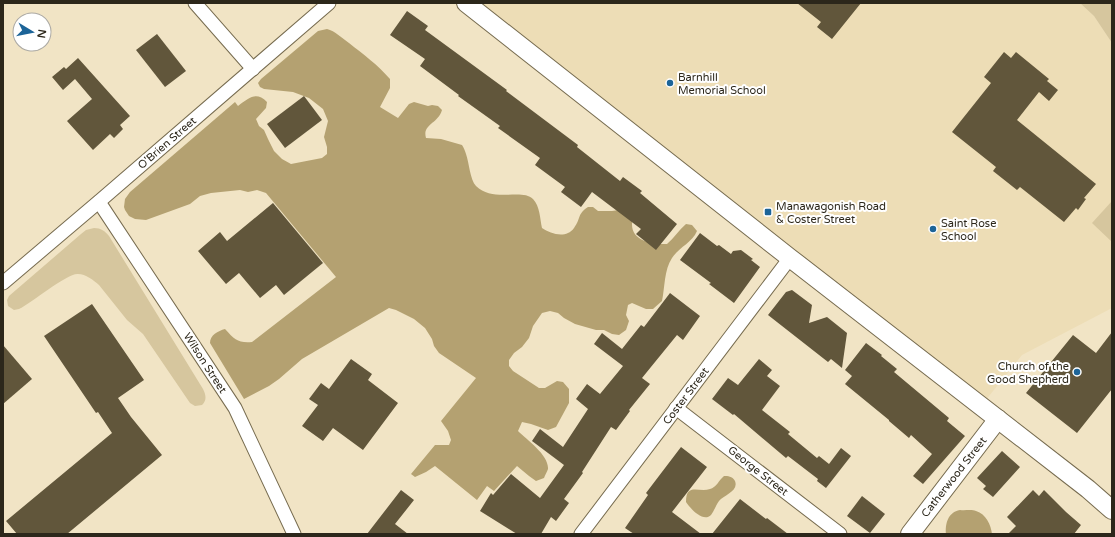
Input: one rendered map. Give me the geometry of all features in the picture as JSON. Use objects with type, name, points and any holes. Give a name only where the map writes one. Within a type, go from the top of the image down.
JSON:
[{"type":"main road","points":[[466,3],[790,258],[1088,489],[1112,510]]},
{"type":"main road","name":"Catherwood Street","points":[[910,534],[998,419]]},
{"type":"street","points":[[196,3],[253,69]]},
{"type":"street","name":"O'Brien Street","points":[[3,282],[99,202],[329,3]]},
{"type":"street","name":"Wilson Street","points":[[99,202],[235,408],[294,534]]},
{"type":"street","name":"Coster Street","points":[[581,534],[790,258]]},
{"type":"street","name":"George Street","points":[[676,408],[840,534]]},
{"type":"shaded area","name":"Saint Rose School","points":[[466,3],[1080,3],[1094,16],[1112,43],[1112,308],[1022,355],[981,406]]},
{"type":"shaded area","points":[[1080,3],[1112,3],[1112,43],[1094,16]]},
{"type":"shaded area","points":[[327,29],[336,33],[360,51],[390,79],[390,88],[380,107],[398,118],[409,104],[414,102],[428,106],[438,106],[442,110],[440,115],[426,130],[426,138],[441,139],[462,145],[474,183],[483,191],[499,195],[522,195],[533,199],[538,209],[542,228],[554,234],[567,233],[574,228],[581,214],[588,207],[593,207],[598,211],[619,210],[633,217],[633,231],[636,236],[647,242],[667,244],[686,224],[692,225],[697,231],[692,239],[675,254],[669,263],[662,301],[653,309],[646,309],[632,303],[628,305],[626,315],[629,321],[626,330],[619,335],[612,334],[604,330],[596,330],[575,324],[558,313],[550,311],[542,313],[533,326],[529,338],[509,360],[509,366],[513,371],[539,388],[545,388],[557,381],[563,382],[569,389],[569,403],[556,427],[548,430],[522,422],[518,431],[537,448],[545,458],[548,469],[544,478],[536,481],[517,466],[494,491],[487,486],[477,500],[435,466],[415,477],[411,474],[435,445],[449,445],[451,440],[448,431],[441,421],[476,378],[439,353],[425,328],[414,319],[389,308],[302,359],[269,386],[244,399],[210,343],[211,338],[217,332],[225,329],[237,340],[252,342],[336,277],[266,193],[257,190],[248,192],[240,190],[211,193],[200,196],[190,204],[146,220],[135,219],[129,216],[125,210],[125,199],[130,192],[235,102],[238,106],[252,97],[259,97],[267,102],[266,108],[256,119],[259,126],[264,130],[274,151],[282,159],[291,164],[322,158],[327,154],[327,147],[324,137],[328,121],[323,109],[309,98],[293,92],[264,89],[260,87],[258,83],[318,31]]},
{"type":"shaded area","points":[[1112,201],[1112,242],[1092,223]]},
{"type":"shaded area","points":[[94,228],[103,230],[109,236],[203,389],[206,397],[202,405],[195,406],[190,403],[143,334],[127,320],[99,285],[87,276],[78,274],[66,278],[19,309],[14,310],[8,306],[7,300],[9,296],[86,230]]},
{"type":"shaded area","points":[[724,476],[734,479],[736,484],[735,488],[719,501],[711,515],[708,517],[701,516],[690,508],[686,502],[688,492],[691,490],[706,490],[712,488],[716,486]]},
{"type":"shaded area","points":[[960,510],[974,510],[980,512],[989,524],[992,534],[946,534],[948,519],[953,513]]},
{"type":"building","points":[[797,3],[861,3],[832,39],[817,27],[821,22]]},
{"type":"building","points":[[407,11],[428,26],[425,30],[507,90],[506,91],[578,145],[577,147],[620,181],[623,177],[642,191],[640,193],[677,224],[656,250],[636,234],[641,229],[592,192],[581,207],[561,192],[565,187],[535,165],[540,158],[498,128],[500,126],[420,66],[425,59],[390,35]]},
{"type":"building","points":[[157,34],[186,71],[165,87],[136,50]]},
{"type":"building","points":[[1004,52],[1011,58],[1016,52],[1049,79],[1047,81],[1058,90],[1049,101],[1039,92],[1017,120],[1096,184],[1084,198],[1086,199],[1078,210],[1076,208],[1064,222],[1020,187],[1017,190],[993,171],[996,167],[952,132],[991,83],[984,77]]},
{"type":"building","points":[[78,58],[130,116],[120,125],[123,129],[114,138],[110,134],[93,150],[67,121],[92,99],[75,79],[63,90],[52,77],[64,67],[66,69]]},
{"type":"building","points":[[304,96],[322,120],[285,148],[267,124]]},
{"type":"building","points":[[273,203],[323,263],[284,295],[276,285],[260,298],[239,273],[226,284],[198,251],[220,232],[227,241]]},
{"type":"building","points":[[700,233],[717,246],[719,245],[731,254],[733,251],[741,250],[753,259],[751,260],[760,267],[734,303],[709,284],[711,283],[680,260]]},
{"type":"building","points":[[792,290],[812,305],[809,323],[827,317],[847,333],[842,368],[831,359],[828,362],[768,315],[786,292]]},
{"type":"building","points":[[670,293],[700,316],[683,340],[677,335],[642,378],[650,384],[629,410],[630,411],[616,430],[611,427],[582,472],[583,473],[564,499],[569,503],[556,521],[551,517],[541,534],[517,534],[480,511],[491,493],[493,495],[511,474],[540,498],[564,465],[532,441],[540,429],[563,447],[588,409],[576,399],[587,384],[600,394],[623,366],[594,344],[602,333],[622,349],[641,325],[644,327]]},
{"type":"building","points":[[92,304],[144,380],[118,398],[131,417],[162,455],[67,534],[17,534],[6,521],[112,433],[98,412],[96,413],[44,336]]},
{"type":"building","name":"Church of the Good Shepherd","points":[[1112,332],[1112,389],[1077,433],[1026,393],[1073,335],[1096,353]]},
{"type":"building","points":[[866,343],[897,369],[894,372],[949,418],[947,421],[965,436],[923,484],[913,476],[932,454],[911,435],[909,438],[845,384],[852,376],[845,370]]},
{"type":"building","points":[[3,345],[32,379],[3,404]]},
{"type":"building","points":[[351,359],[372,374],[368,380],[398,403],[363,450],[333,428],[323,441],[302,426],[318,405],[309,399],[321,383],[329,389]]},
{"type":"building","points":[[759,359],[772,370],[767,376],[780,386],[762,410],[790,432],[788,434],[817,458],[819,456],[829,464],[841,448],[851,456],[826,488],[817,481],[818,479],[788,456],[786,458],[734,414],[733,415],[712,399],[728,378],[738,385]]},
{"type":"building","points":[[681,447],[707,467],[672,512],[701,534],[634,534],[625,528],[648,495],[646,493]]},
{"type":"building","points":[[1002,451],[1020,467],[993,497],[983,489],[986,486],[977,478]]},
{"type":"building","points":[[401,490],[414,500],[395,524],[408,534],[367,534]]},
{"type":"building","points":[[1033,490],[1039,496],[1044,490],[1081,525],[1074,534],[1008,534],[1016,526],[1007,517]]},
{"type":"building","points":[[862,496],[885,514],[870,533],[847,516]]},
{"type":"building","points":[[740,499],[766,519],[767,518],[788,534],[712,534]]},
{"type":"place","name":"Barnhill Memorial School","points":[[670,83]]},
{"type":"place","name":"Manawagonish Road & Coster Street","points":[[768,212]]},
{"type":"place","name":"Saint Rose School","points":[[933,229]]},
{"type":"place","name":"Church of the Good Shepherd","points":[[1077,372]]}]
